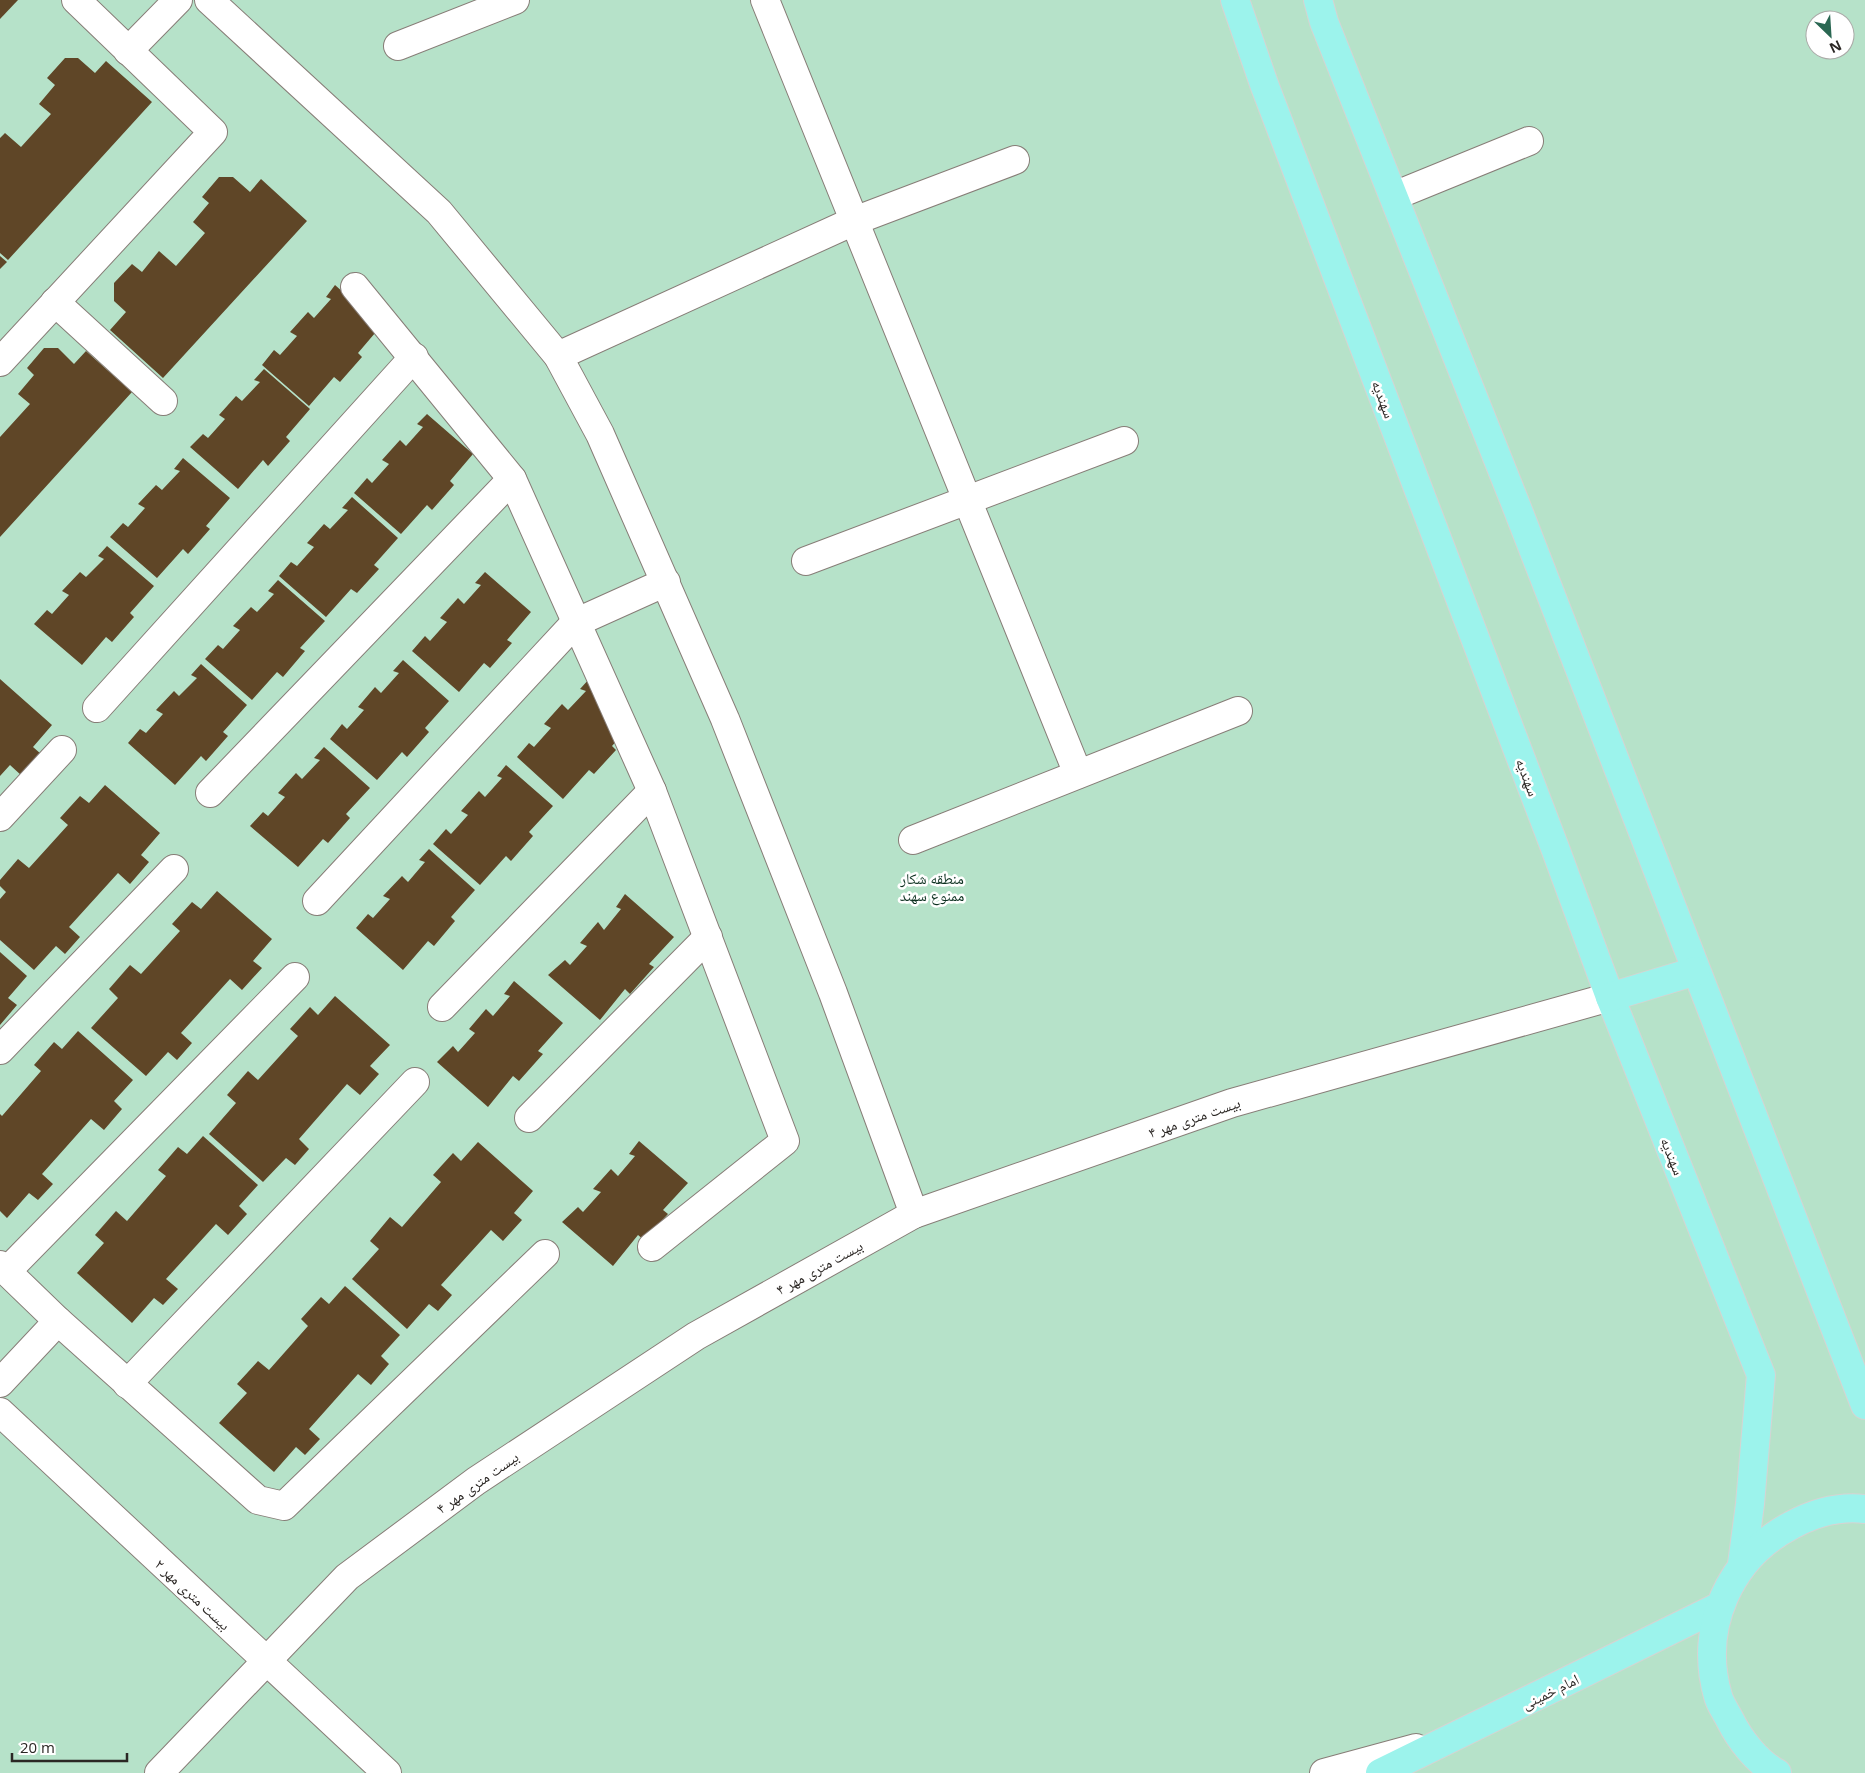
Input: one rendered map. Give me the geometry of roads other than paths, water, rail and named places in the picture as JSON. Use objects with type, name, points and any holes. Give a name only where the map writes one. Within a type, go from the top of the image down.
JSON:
[{"type":"main road","name":"سهندیه","points":[[1235,0],[1264,84],[1610,997],[1761,1375],[1750,1504],[1742,1564]]},
{"type":"main road","points":[[1318,0],[1324,22],[1394,196],[1865,1406]]},
{"type":"main road","points":[[1610,997],[1696,971]]},
{"type":"main road","points":[[1766,1772],[1738,1736],[1718,1696],[1712,1652],[1718,1607],[1728,1584],[1742,1564],[1773,1535],[1810,1515],[1852,1508],[1865,1509]]},
{"type":"main road","name":"امام خمینی","points":[[1380,1773],[1718,1607]]},
{"type":"street","points":[[0,362],[213,132],[76,0]]},
{"type":"street","points":[[128,51],[178,0]]},
{"type":"street","points":[[209,0],[439,212],[558,356],[600,434],[725,719],[826,975],[914,1214]]},
{"type":"street","points":[[398,46],[515,0]]},
{"type":"street","points":[[765,0],[1078,774]]},
{"type":"street","points":[[1394,196],[1529,141]]},
{"type":"street","points":[[558,356],[854,221],[1015,160]]},
{"type":"street","points":[[355,287],[512,479],[652,791],[784,1141],[652,1247]]},
{"type":"street","points":[[55,302],[163,401]]},
{"type":"street","points":[[97,708],[414,357]]},
{"type":"street","points":[[806,561],[1124,441]]},
{"type":"street","points":[[210,793],[512,479]]},
{"type":"street","points":[[317,901],[576,623],[666,582]]},
{"type":"street","points":[[913,840],[1238,711]]},
{"type":"street","points":[[0,817],[62,750]]},
{"type":"street","points":[[442,1007],[652,791]]},
{"type":"street","points":[[0,1050],[174,869]]},
{"type":"street","points":[[529,1118],[708,936]]},
{"type":"street","points":[[295,977],[4,1268],[58,1321],[258,1500],[284,1506],[545,1254]]},
{"type":"street","name":"بیست متری مهر ۴","points":[[159,1773],[346,1577],[476,1481],[696,1336],[914,1214],[1232,1104],[1610,997]]},
{"type":"street","points":[[127,1384],[415,1082]]},
{"type":"street","points":[[0,1383],[58,1321]]},
{"type":"street","name":"بیست متری مهر ۲","points":[[0,1412],[387,1773]]},
{"type":"street","points":[[1324,1773],[1449,1739]]},
{"type":"park label","name":"منطقه شکار ممنوع سهند","points":[[932,886]]}]
